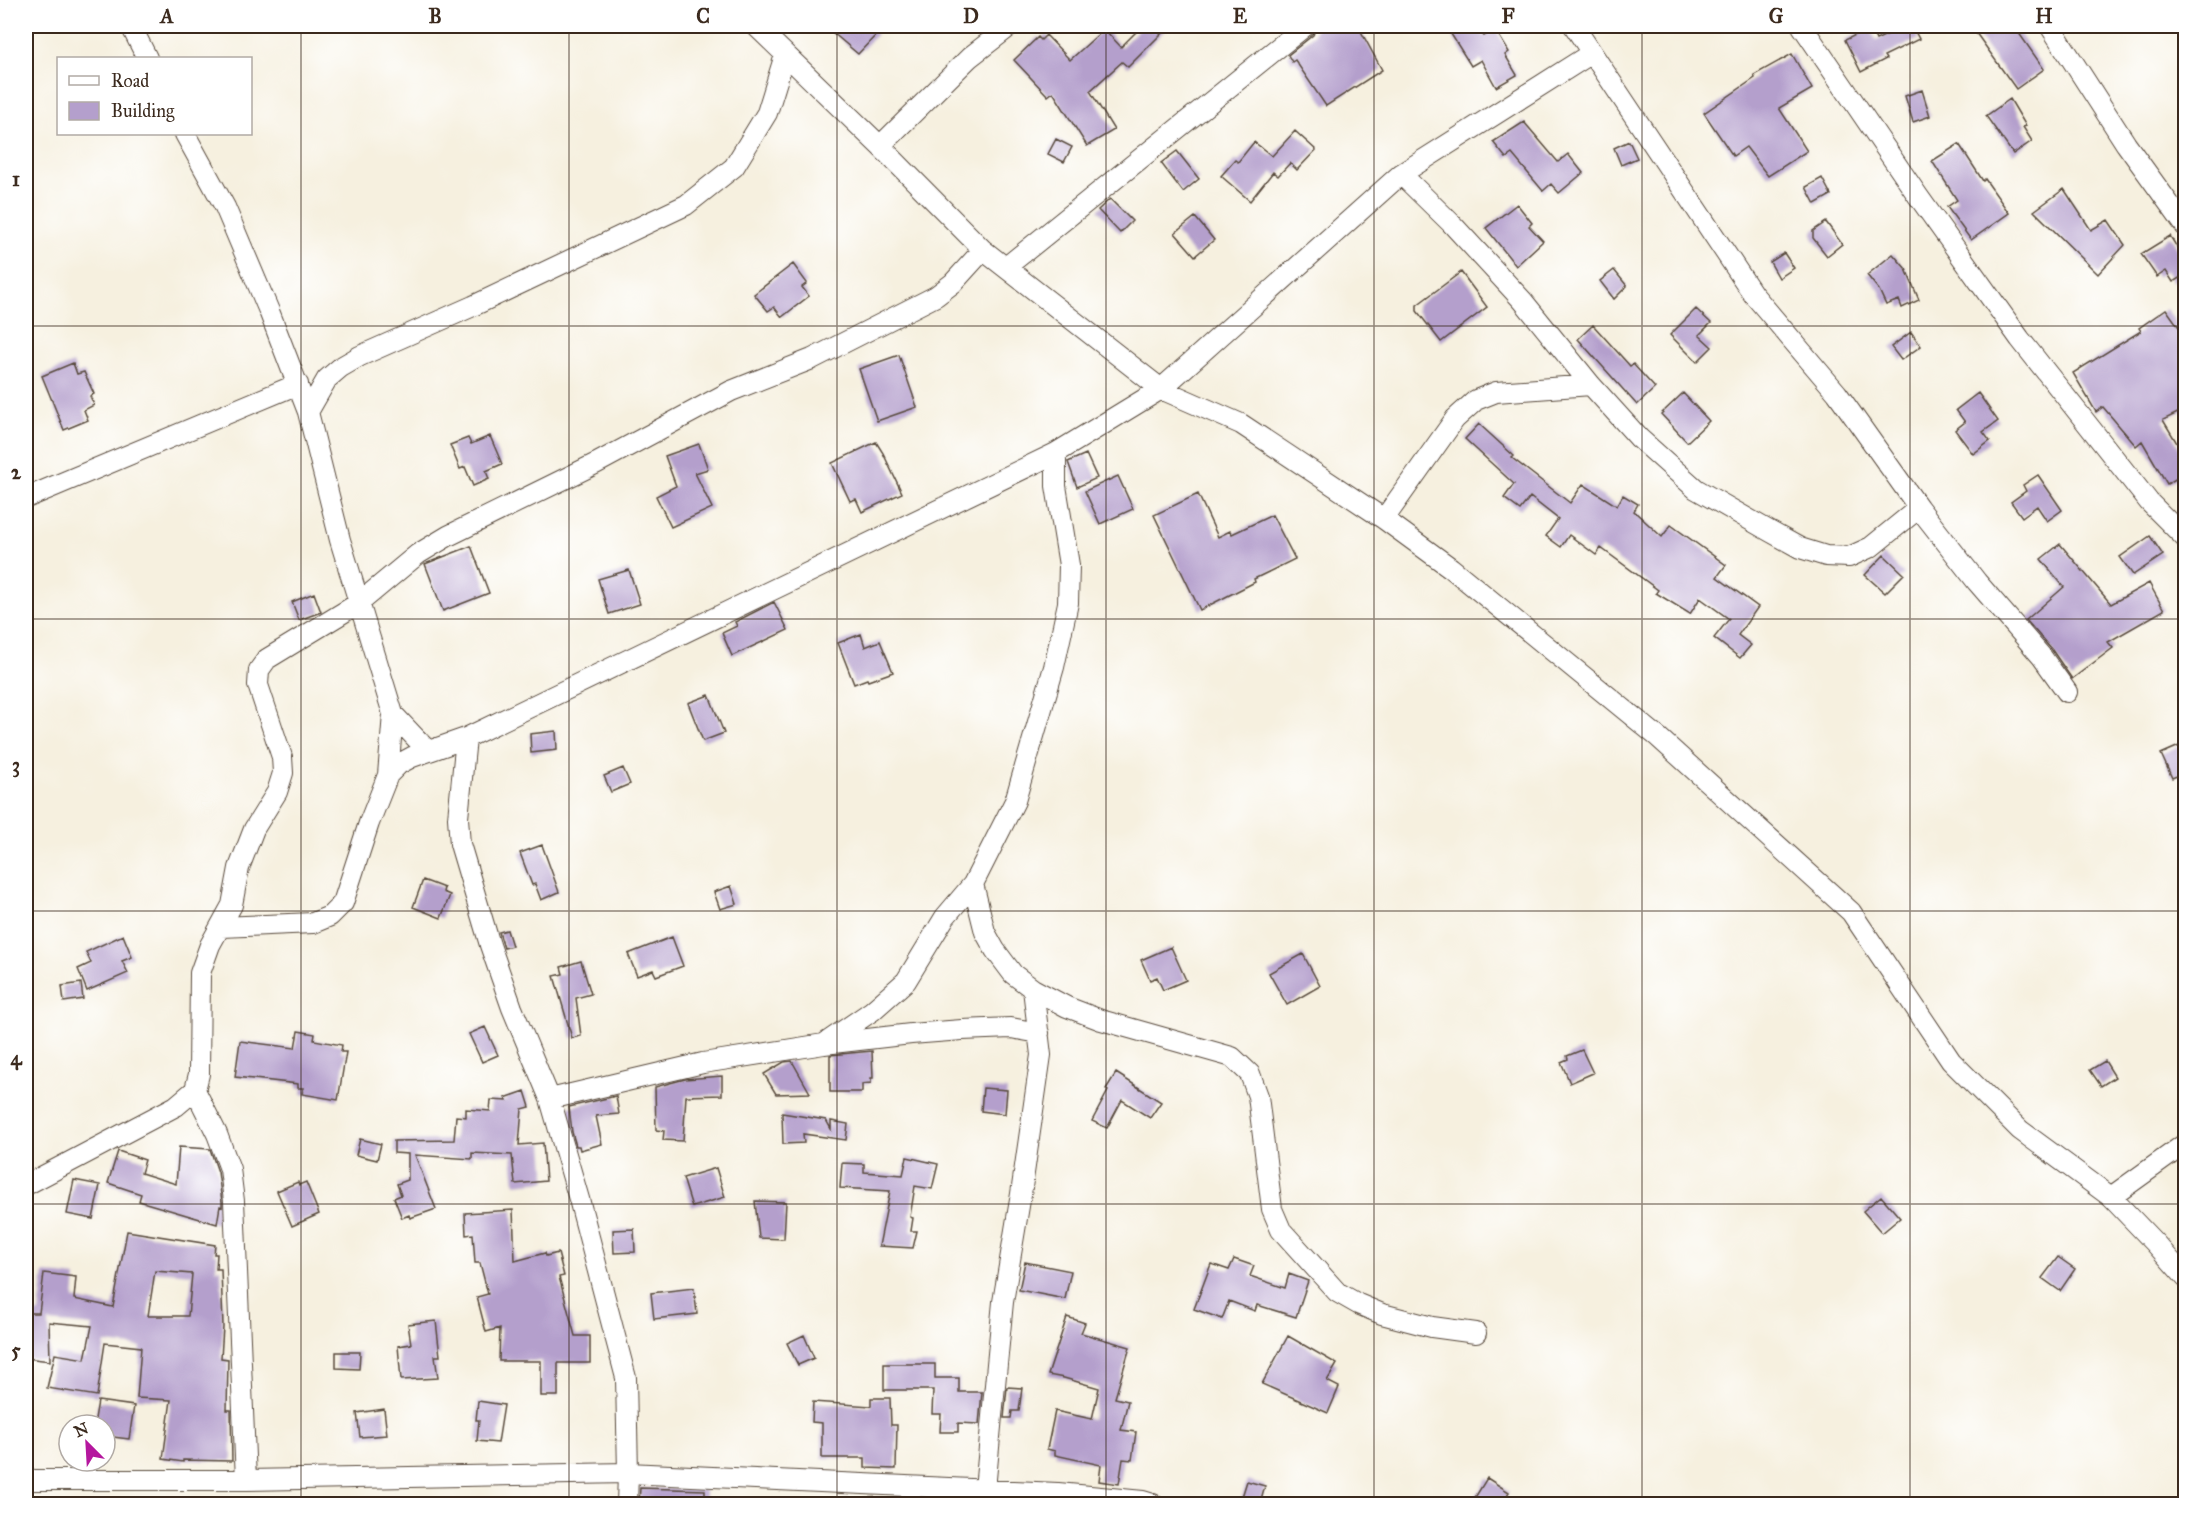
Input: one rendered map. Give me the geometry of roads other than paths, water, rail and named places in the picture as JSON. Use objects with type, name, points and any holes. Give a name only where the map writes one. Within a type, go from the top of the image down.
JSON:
[{"type":"street","points":[[131,26],[146,57]]},
{"type":"street","points":[[756,26],[983,250],[1161,389],[1241,424],[1384,519],[1451,568],[1658,737],[1851,912],[1951,1061],[2020,1130],[2111,1197],[2186,1278]]},
{"type":"street","points":[[880,146],[970,57],[1010,26]]},
{"type":"street","points":[[1006,267],[1305,26]]},
{"type":"street","points":[[1574,26],[1753,294],[1837,393],[1919,508],[1977,582],[2042,657],[2067,692]]},
{"type":"street","points":[[1802,26],[1918,196],[2020,339],[2149,502],[2186,539]]},
{"type":"street","points":[[2050,26],[2126,144],[2186,227]]},
{"type":"street","points":[[388,775],[399,764],[466,738],[1056,453],[1161,389],[1401,174],[1592,53]]},
{"type":"street","points":[[308,412],[327,379],[341,367],[360,356],[473,306],[686,205],[734,167],[767,113],[785,55]]},
{"type":"street","points":[[185,135],[225,207],[298,384],[308,412],[340,540],[393,714],[388,775],[369,823],[343,903],[330,916],[313,923],[221,927]]},
{"type":"street","points":[[1401,174],[1451,223],[1523,301],[1591,385],[1640,438],[1696,489],[1800,548],[1826,556],[1849,557],[1871,547],[1919,508]]},
{"type":"street","points":[[26,1185],[176,1106],[195,1090],[199,1074],[200,972],[210,945],[232,905],[238,868],[254,829],[277,792],[283,773],[282,757],[258,685],[259,670],[267,658],[359,603],[417,554],[448,536],[597,463],[731,392],[812,359],[936,297],[953,283],[983,250]]},
{"type":"street","points":[[26,498],[298,384]]},
{"type":"street","points":[[1384,519],[1455,419],[1476,400],[1496,392],[1591,385]]},
{"type":"street","points":[[824,1044],[872,1011],[906,981],[945,917],[973,884],[1016,801],[1054,667],[1068,603],[1069,565],[1056,486],[1056,453]]},
{"type":"street","points":[[393,714],[428,751]]},
{"type":"street","points":[[466,738],[458,818],[460,844],[490,945],[512,1008],[550,1099],[626,1378],[627,1504]]},
{"type":"street","points":[[973,884],[986,932],[995,950],[1013,974],[1033,989],[1067,1007],[1101,1020],[1232,1057],[1250,1074],[1258,1096],[1272,1209],[1281,1230],[1336,1292],[1358,1305],[1382,1314],[1432,1327],[1476,1333]]},
{"type":"street","points":[[985,1489],[1003,1302],[1041,1055],[1033,989]]},
{"type":"street","points":[[550,1099],[703,1063],[824,1044],[962,1030],[1011,1028],[1039,1033]]},
{"type":"street","points":[[195,1090],[218,1134],[230,1169],[234,1201],[246,1480]]},
{"type":"street","points":[[2111,1197],[2186,1143]]},
{"type":"street","points":[[26,1480],[246,1480],[628,1473],[1059,1493],[1143,1501],[1153,1504]]}]
